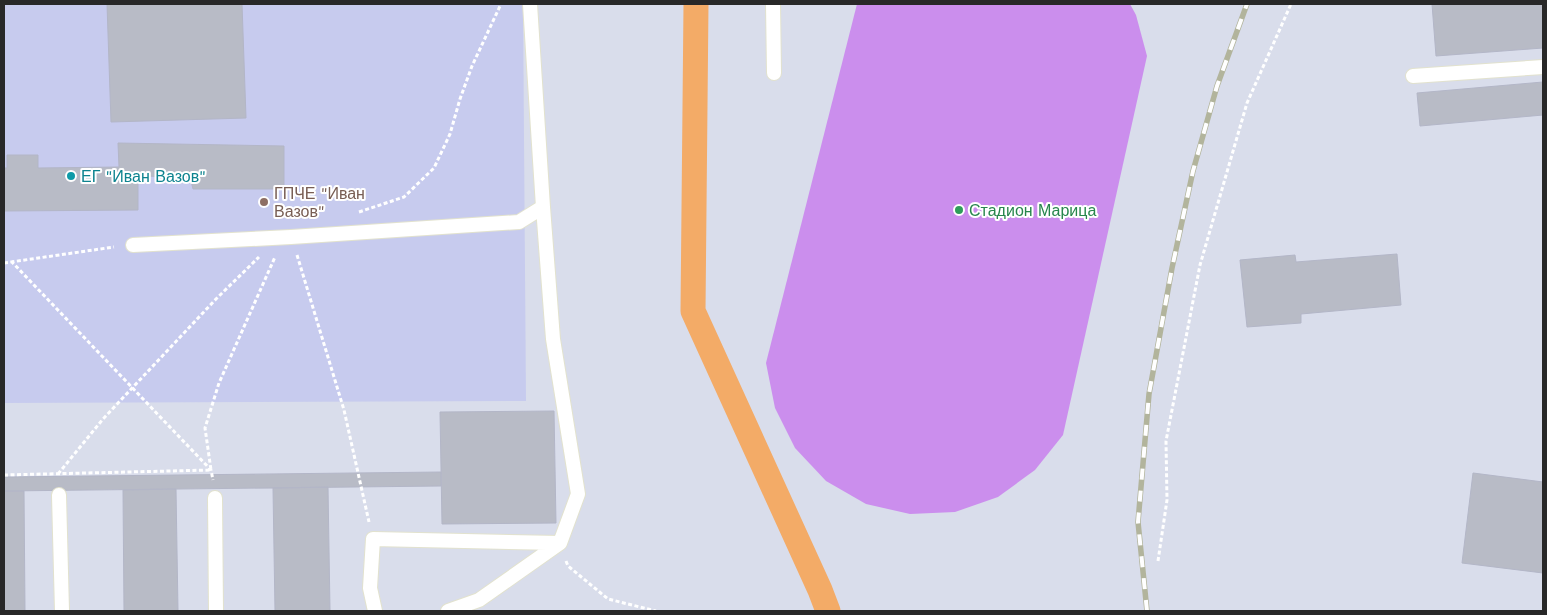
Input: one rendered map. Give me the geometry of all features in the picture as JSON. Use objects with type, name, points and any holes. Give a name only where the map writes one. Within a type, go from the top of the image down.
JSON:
[{"type":"lane","points":[[448,611],[479,600],[560,543],[578,494],[553,339],[530,4]]},
{"type":"lane","points":[[773,4],[774,73]]},
{"type":"lane","points":[[1413,76],[1543,67]]},
{"type":"lane","points":[[133,245],[519,222],[543,207]]},
{"type":"lane","points":[[59,495],[62,611]]},
{"type":"lane","points":[[215,498],[216,611]]},
{"type":"lane","points":[[375,611],[370,588],[373,539],[560,543]]},
{"type":"path","points":[[356,214],[404,197],[434,168],[450,134],[472,66],[501,4]]},
{"type":"path","points":[[1158,562],[1167,500],[1166,441],[1200,265],[1246,103],[1291,4]]},
{"type":"path","points":[[58,474],[103,419],[216,299],[286,237]]},
{"type":"path","points":[[215,498],[205,428],[219,384],[268,270],[286,237]]},
{"type":"path","points":[[286,237],[344,410],[373,539]]},
{"type":"path","points":[[4,263],[133,245]]},
{"type":"path","points":[[11,261],[211,470]]},
{"type":"path","points":[[4,475],[211,470]]},
{"type":"path","points":[[560,543],[568,566],[608,598],[656,611]]},
{"type":"shaded area","name":"ГПЧЕ \"Иван Вазов\"","points":[[4,4],[523,4],[526,401],[4,403]]},
{"type":"shaded area","name":"Стадион Марица","points":[[857,4],[1130,4],[1136,15],[1147,56],[1063,435],[1035,470],[998,497],[955,512],[910,514],[866,504],[826,481],[795,448],[775,408],[766,363]]},
{"type":"building","points":[[107,4],[242,4],[246,118],[111,122]]},
{"type":"building","points":[[1432,4],[1543,4],[1543,48],[1436,56]]},
{"type":"building","points":[[1543,82],[1543,115],[1420,126],[1417,93]]},
{"type":"building","name":"ЕГ \"Иван Вазов\"","points":[[118,143],[284,146],[284,189],[193,189],[190,177],[138,176],[138,210],[4,211],[4,168],[7,168],[7,155],[38,155],[38,168],[119,167]]},
{"type":"building","points":[[1397,254],[1401,305],[1301,314],[1301,323],[1247,327],[1240,260],[1295,255],[1296,262]]},
{"type":"building","points":[[554,411],[556,523],[442,524],[440,412]]},
{"type":"building","points":[[441,472],[441,486],[4,491],[4,477]]},
{"type":"building","points":[[1473,473],[1543,482],[1543,573],[1462,563]]},
{"type":"building","points":[[328,487],[330,611],[275,611],[273,488]]},
{"type":"building","points":[[176,489],[178,611],[124,611],[123,490]]},
{"type":"building","points":[[4,491],[24,491],[25,611],[4,611]]},
{"type":"waterway","points":[[696,4],[693,311],[828,611]]},
{"type":"railway","points":[[1147,611],[1138,522],[1149,394],[1172,268],[1193,171],[1217,86],[1247,4]]},
{"type":"place","name":"ЕГ \"Иван Вазов\"","points":[[71,176]]},
{"type":"place","name":"ГПЧЕ \"Иван Вазов\"","points":[[264,202]]},
{"type":"place","name":"Стадион Марица","points":[[959,210]]}]
